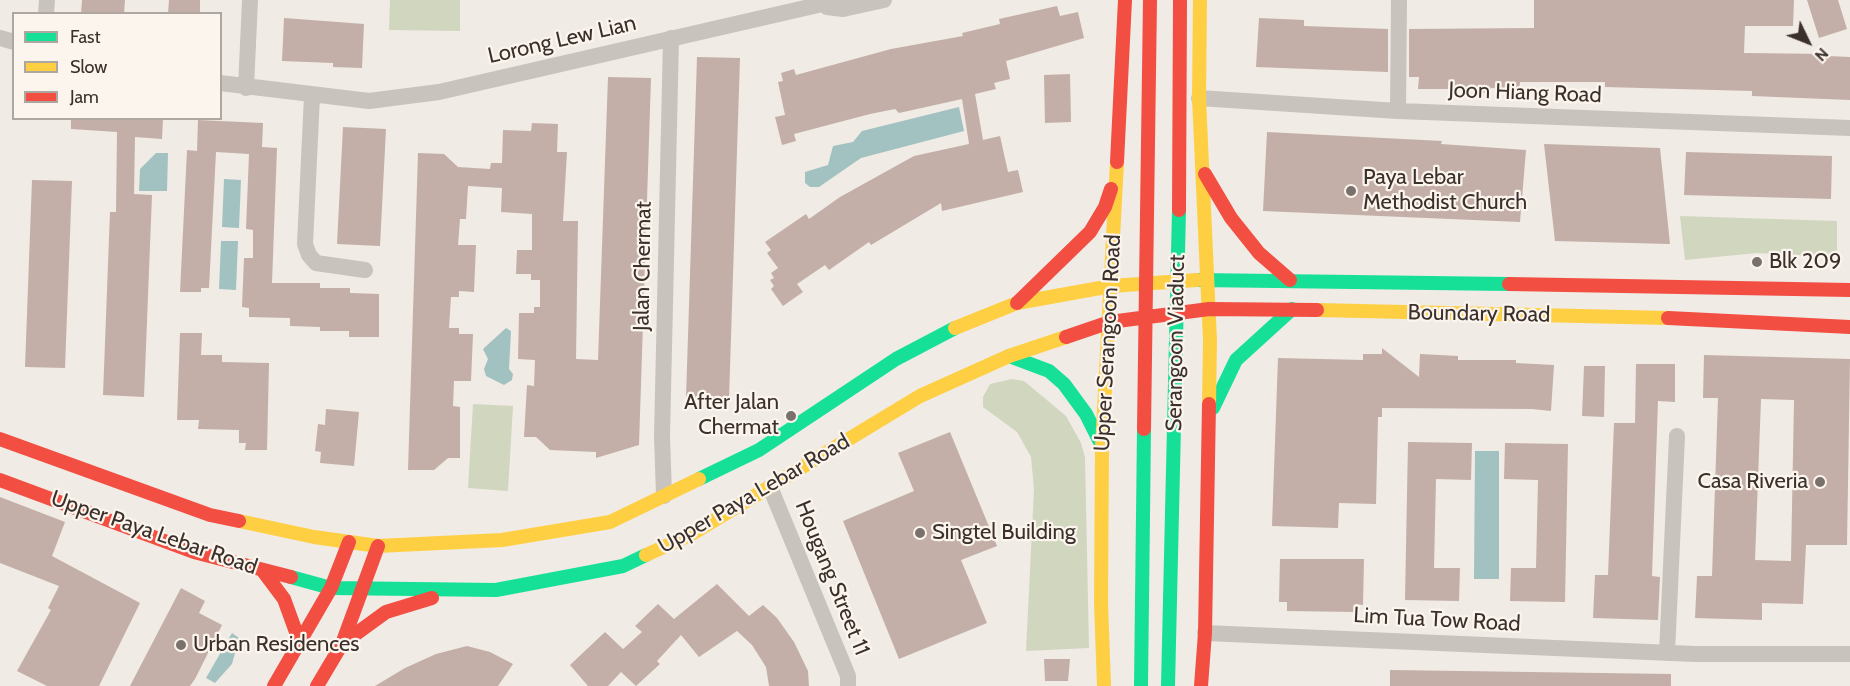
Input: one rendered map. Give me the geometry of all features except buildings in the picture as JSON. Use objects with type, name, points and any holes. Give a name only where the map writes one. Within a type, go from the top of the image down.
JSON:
[{"type":"main road","name":"Upper Serangoon Road","points":[[1104,686],[1101,603],[1102,447],[1125,0]]},
{"type":"main road","name":"Serangoon Viaduct","points":[[1141,686],[1150,0]]},
{"type":"main road","name":"Serangoon Viaduct","points":[[1168,686],[1173,523],[1180,0]]},
{"type":"main road","points":[[1200,0],[1199,98],[1209,309],[1205,633],[1201,686]]},
{"type":"main road","points":[[1017,303],[1090,232],[1105,207],[1117,168]]},
{"type":"main road","points":[[1204,172],[1231,218],[1259,253],[1290,280]]},
{"type":"main road","name":"Boundary Road","points":[[1111,286],[1207,279],[1850,290]]},
{"type":"main road","name":"Upper Paya Lebar Road","points":[[0,440],[210,515],[378,546],[502,540],[610,522],[759,450],[896,359],[947,331],[1017,303],[1111,286]]},
{"type":"main road","name":"Boundary Road","points":[[1110,322],[1209,309],[1292,309],[1652,317],[1850,327]]},
{"type":"main road","points":[[1209,417],[1236,360],[1292,309]]},
{"type":"main road","name":"Upper Paya Lebar Road","points":[[0,480],[194,552],[331,588],[496,590],[623,566],[690,535],[920,396],[1009,356],[1110,322]]},
{"type":"main road","points":[[1009,356],[1049,371],[1064,384],[1086,414],[1102,447]]},
{"type":"main road","points":[[274,686],[331,588],[349,542]]},
{"type":"main road","points":[[317,686],[342,644],[378,546]]},
{"type":"main road","points":[[263,571],[284,598],[300,643]]},
{"type":"main road","points":[[342,644],[386,612],[406,604],[431,598],[496,590]]},
{"type":"street","points":[[246,88],[250,0]]},
{"type":"street","name":"Lorong Lew Lian","points":[[222,83],[312,96],[369,101],[439,92],[840,0]]},
{"type":"street","name":"Lorong Lew Lian","points":[[820,6],[843,9],[884,0]]},
{"type":"street","points":[[1398,111],[1399,0]]},
{"type":"street","name":"Jalan Chermat","points":[[664,496],[662,436],[671,38]]},
{"type":"street","points":[[312,96],[305,244],[309,255],[316,263],[365,270]]},
{"type":"street","name":"Joon Hiang Road","points":[[1199,98],[1398,111],[1850,128]]},
{"type":"street","points":[[1667,652],[1677,436]]},
{"type":"street","name":"Hougang Street 11","points":[[770,487],[844,666],[848,686]]},
{"type":"street","name":"Lim Tua Tow Road","points":[[1205,633],[1667,652],[1850,654]]},
{"type":"green space","points":[[390,0],[460,0],[460,31],[389,30]]},
{"type":"green space","points":[[1680,216],[1837,221],[1837,257],[1757,253],[1685,260]]},
{"type":"green space","points":[[1012,379],[1024,381],[1066,416],[1081,443],[1085,457],[1089,648],[1026,651],[1034,489],[1031,457],[1017,432],[983,407],[983,397],[990,384]]},
{"type":"green space","points":[[473,404],[513,406],[508,491],[468,488]]},
{"type":"water","points":[[959,107],[964,131],[861,158],[819,187],[810,187],[805,183],[805,172],[828,165],[833,146],[853,142],[862,131]]},
{"type":"water","points":[[156,153],[168,153],[167,191],[139,191],[140,169]]},
{"type":"water","points":[[224,179],[241,180],[239,228],[222,227]]},
{"type":"water","points":[[221,241],[238,241],[236,290],[219,289]]},
{"type":"water","points":[[506,328],[511,331],[509,369],[513,374],[512,380],[504,385],[486,376],[484,369],[488,359],[483,349]]},
{"type":"water","points":[[1475,451],[1499,451],[1499,579],[1474,579]]},
{"type":"water","points":[[232,633],[239,638],[232,664],[215,683],[206,678]]},
{"type":"traffic: fast","points":[[1168,686],[1179,210]]},
{"type":"traffic: fast","points":[[1197,280],[1509,284]]},
{"type":"traffic: fast","points":[[1213,408],[1236,360],[1292,309]]},
{"type":"traffic: fast","points":[[699,479],[759,450],[896,359],[955,328]]},
{"type":"traffic: fast","points":[[1009,356],[1049,371],[1064,384],[1086,414],[1102,446]]},
{"type":"traffic: fast","points":[[1141,686],[1144,429]]},
{"type":"traffic: fast","points":[[291,577],[331,588],[496,590],[623,566],[646,555]]},
{"type":"traffic: slow","points":[[1200,0],[1199,98],[1210,341],[1209,404]]},
{"type":"traffic: slow","points":[[1104,686],[1101,603],[1102,447],[1117,162]]},
{"type":"traffic: slow","points":[[955,328],[1017,303],[1111,286],[1197,280]]},
{"type":"traffic: slow","points":[[1317,310],[1668,318]]},
{"type":"traffic: slow","points":[[646,555],[690,535],[920,396],[1009,356],[1066,337]]},
{"type":"traffic: slow","points":[[239,521],[314,537],[378,546],[502,540],[610,522],[699,479]]},
{"type":"traffic: jam","points":[[1117,162],[1125,0]]},
{"type":"traffic: jam","points":[[1144,429],[1150,0]]},
{"type":"traffic: jam","points":[[1179,210],[1180,0]]},
{"type":"traffic: jam","points":[[1205,174],[1231,218],[1259,253],[1290,280]]},
{"type":"traffic: jam","points":[[1017,303],[1090,232],[1105,207],[1111,189]]},
{"type":"traffic: jam","points":[[1509,284],[1850,290]]},
{"type":"traffic: jam","points":[[1066,337],[1110,322],[1209,309],[1317,310]]},
{"type":"traffic: jam","points":[[1668,318],[1850,327]]},
{"type":"traffic: jam","points":[[1201,686],[1205,633],[1209,404]]},
{"type":"traffic: jam","points":[[0,439],[210,515],[239,521]]},
{"type":"traffic: jam","points":[[0,480],[194,552],[291,577]]},
{"type":"traffic: jam","points":[[274,686],[331,588],[349,542]]},
{"type":"traffic: jam","points":[[317,686],[342,644],[378,546]]},
{"type":"traffic: jam","points":[[263,571],[284,599],[300,643]]},
{"type":"traffic: jam","points":[[342,644],[386,612],[432,598]]},
{"type":"place","name":"Paya Lebar Methodist Church","points":[[1351,191]]},
{"type":"place","name":"Blk 209","points":[[1757,262]]},
{"type":"place","name":"After Jalan Chermat","points":[[791,416]]},
{"type":"place","name":"Casa Riveria","points":[[1820,482]]},
{"type":"place","name":"Singtel Building","points":[[920,533]]},
{"type":"place","name":"Urban Residences","points":[[181,645]]}]
